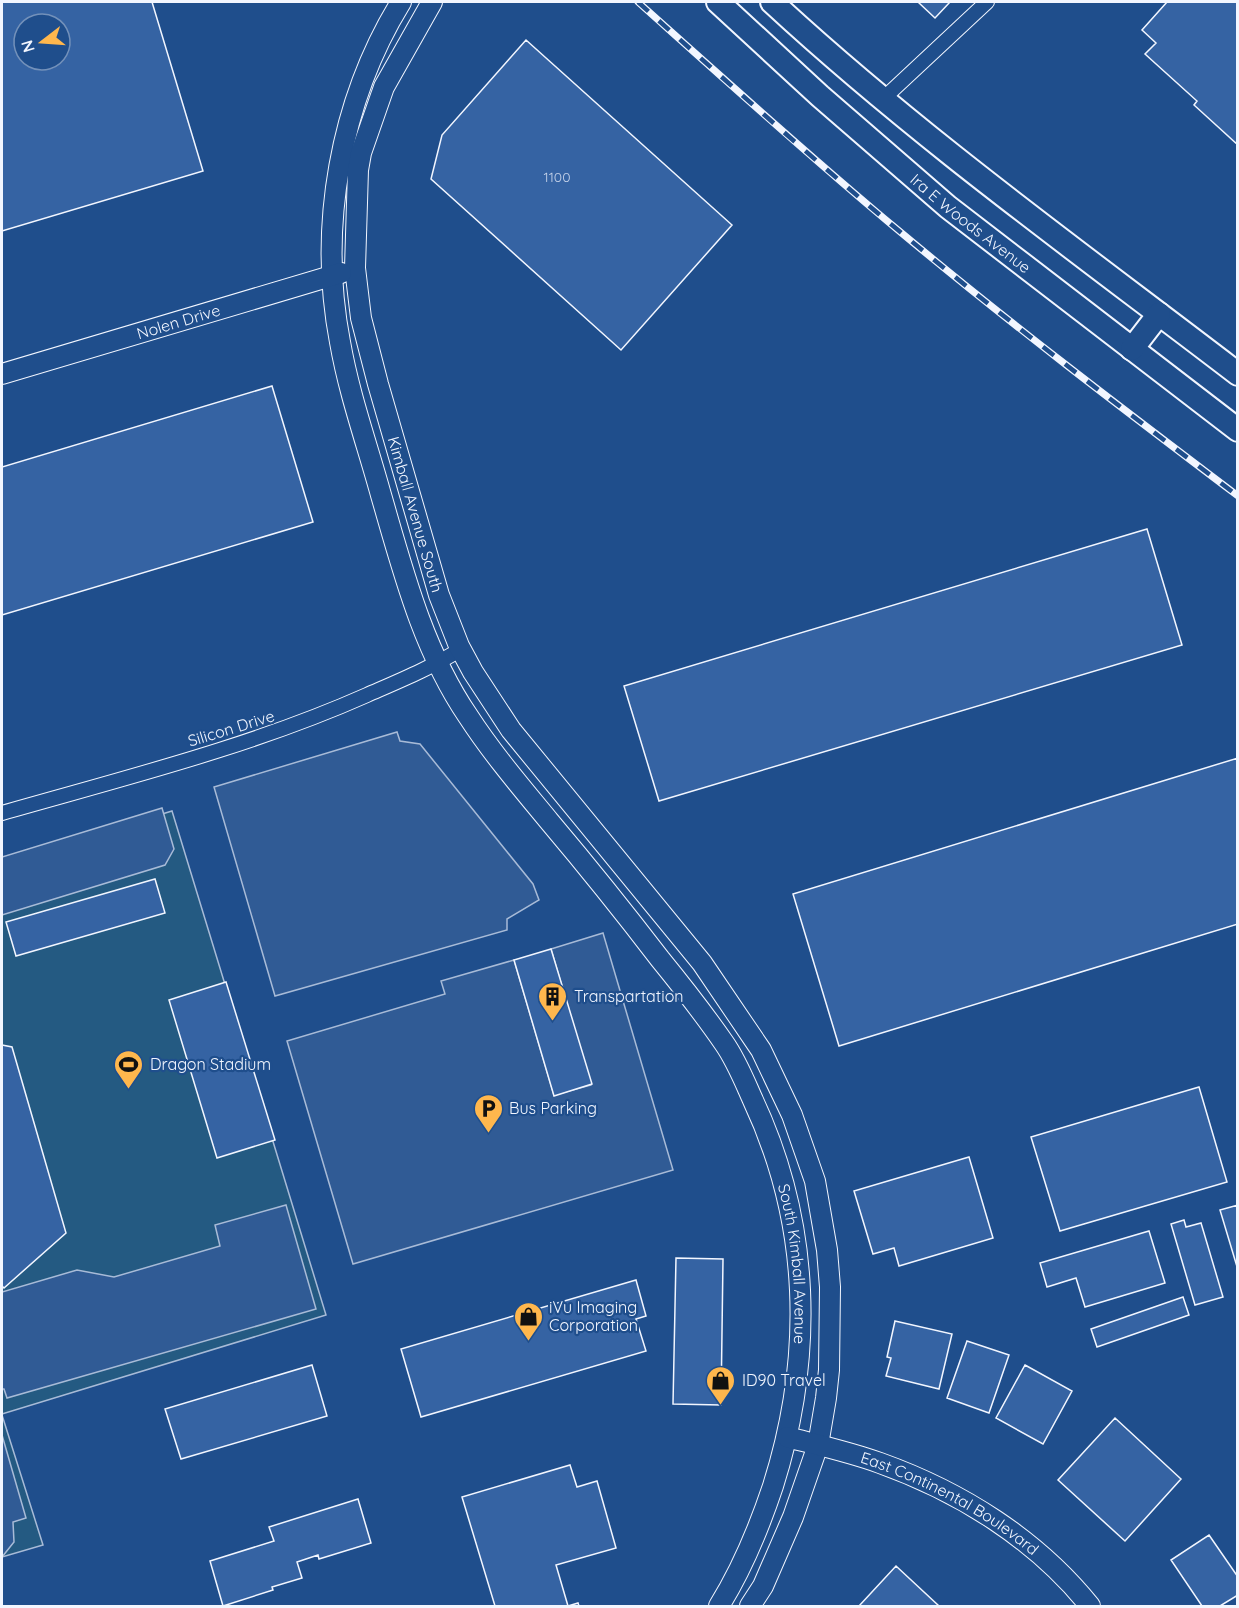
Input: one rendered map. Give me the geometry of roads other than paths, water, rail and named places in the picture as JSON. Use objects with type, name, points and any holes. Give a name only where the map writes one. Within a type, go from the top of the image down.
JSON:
[{"type":"main road","name":"Kimball Avenue South","points":[[401,2],[383,31],[359,86],[336,184],[331,276],[340,344],[347,376],[394,542],[437,664],[488,747],[648,944]]},
{"type":"main road","name":"Kimball Avenue South","points":[[432,2],[384,87],[361,153],[358,170],[356,268],[361,318],[378,384],[439,595],[461,649],[488,697],[511,730],[702,963]]},
{"type":"main road","name":"Ira E Woods Avenue","points":[[718,2],[820,96],[948,207],[1238,430]]},
{"type":"main road","points":[[772,2],[884,99],[957,158],[1238,374]]},
{"type":"main road","points":[[363,76],[384,87]]},
{"type":"main road","name":"Nolen Drive","points":[[2,374],[356,268]]},
{"type":"main road","points":[[1132,349],[1159,314]]},
{"type":"main road","points":[[614,900],[633,880]]},
{"type":"main road","name":"South Kimball Avenue","points":[[648,944],[727,1047],[763,1121],[790,1214],[798,1261],[801,1303],[796,1392],[787,1437],[752,1545],[719,1606]]},
{"type":"main road","name":"South Kimball Avenue","points":[[702,963],[761,1050],[792,1115],[815,1181],[827,1250],[830,1287],[829,1370],[818,1445],[789,1527],[764,1586],[750,1606]]},
{"type":"main road","points":[[771,1146],[800,1137]]},
{"type":"main road","name":"East Continental Boulevard","points":[[787,1437],[879,1463],[920,1479],[961,1499],[998,1522],[1038,1552],[1090,1606]]},
{"type":"street","points":[[884,99],[987,2]]},
{"type":"street","name":"Silicon Drive","points":[[2,813],[287,728],[437,664],[461,649]]},
{"type":"railway","points":[[638,2],[799,146],[939,264],[1066,365],[1238,496]]},
{"type":"place","name":"Transpartation","points":[[553,1022]]},
{"type":"place","name":"Dragon Stadium","points":[[129,1090]]},
{"type":"place","name":"Bus Parking","points":[[488,1134]]},
{"type":"place","name":"iVu Imaging Corporation","points":[[528,1342]]},
{"type":"place","name":"ID90 Travel","points":[[721,1406]]}]
